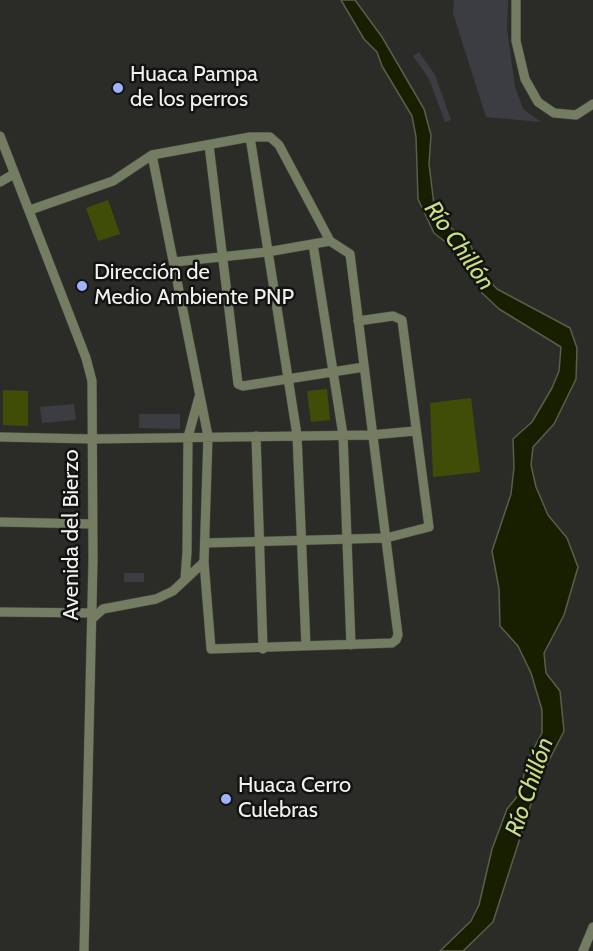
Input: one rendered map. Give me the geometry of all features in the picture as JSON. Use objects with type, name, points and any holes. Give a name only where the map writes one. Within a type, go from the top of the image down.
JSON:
[{"type":"street","points":[[516,0],[516,41],[525,79],[538,102],[554,113],[576,115],[593,104]]},
{"type":"street","name":"Avenida del Bierzo","points":[[0,135],[86,358],[92,381],[92,616],[84,951]]},
{"type":"street","points":[[30,210],[113,181],[152,155],[250,137],[270,136],[279,145],[330,241],[350,254],[371,435],[386,538],[396,640],[392,644],[211,649],[204,562],[208,436],[152,155]]},
{"type":"street","points":[[250,137],[267,252],[290,379],[297,435],[306,646]]},
{"type":"street","points":[[209,145],[238,384],[243,386],[364,367]]},
{"type":"street","points":[[0,182],[14,174]]},
{"type":"street","points":[[174,262],[267,252],[330,241]]},
{"type":"street","points":[[313,244],[343,435],[351,645]]},
{"type":"street","points":[[206,543],[386,538],[429,528],[402,320],[393,316],[357,321]]},
{"type":"street","points":[[185,579],[188,437],[199,396]]},
{"type":"street","points":[[0,437],[92,439],[371,435],[415,431]]},
{"type":"street","points":[[256,436],[263,649]]},
{"type":"street","points":[[0,522],[93,524]]},
{"type":"street","points":[[0,612],[92,616],[103,609],[156,599],[173,591],[204,562]]},
{"type":"street","points":[[583,951],[593,927]]},
{"type":"green space","points":[[108,200],[120,234],[98,241],[86,208]]},
{"type":"green space","points":[[327,389],[330,420],[311,422],[307,391]]},
{"type":"green space","points":[[3,390],[28,391],[28,426],[3,425]]},
{"type":"green space","points":[[471,398],[480,472],[433,477],[430,403]]},
{"type":"water","name":"Río Chillón","points":[[341,0],[355,0],[382,37],[424,109],[431,135],[429,164],[434,205],[452,229],[469,241],[481,272],[497,289],[570,328],[577,348],[576,379],[554,424],[533,447],[531,465],[536,487],[548,515],[567,538],[578,567],[564,615],[544,653],[546,673],[560,691],[564,731],[538,782],[493,922],[463,951],[440,951],[471,921],[479,905],[492,849],[507,809],[520,793],[527,761],[542,733],[542,710],[531,673],[518,646],[500,626],[499,589],[492,551],[511,494],[514,467],[513,439],[532,422],[552,388],[559,371],[561,347],[499,309],[482,293],[457,251],[434,233],[418,199],[416,137],[412,116],[382,66],[377,52],[364,39]]},
{"type":"building","points":[[454,0],[508,0],[507,30],[515,87],[523,109],[541,122],[486,117],[453,13]]},
{"type":"building","points":[[419,52],[435,75],[451,120],[445,122],[429,79],[413,56]]},
{"type":"building","points":[[74,404],[76,420],[42,423],[40,407]]},
{"type":"building","points":[[139,414],[180,414],[180,429],[139,428]]},
{"type":"building","points":[[124,573],[144,573],[144,582],[124,582]]},
{"type":"place","name":"Huaca Pampa de los perros","points":[[118,88]]},
{"type":"place","name":"Dirección de Medio Ambiente PNP","points":[[82,286]]},
{"type":"place","name":"Huaca Cerro Culebras","points":[[226,799]]}]
